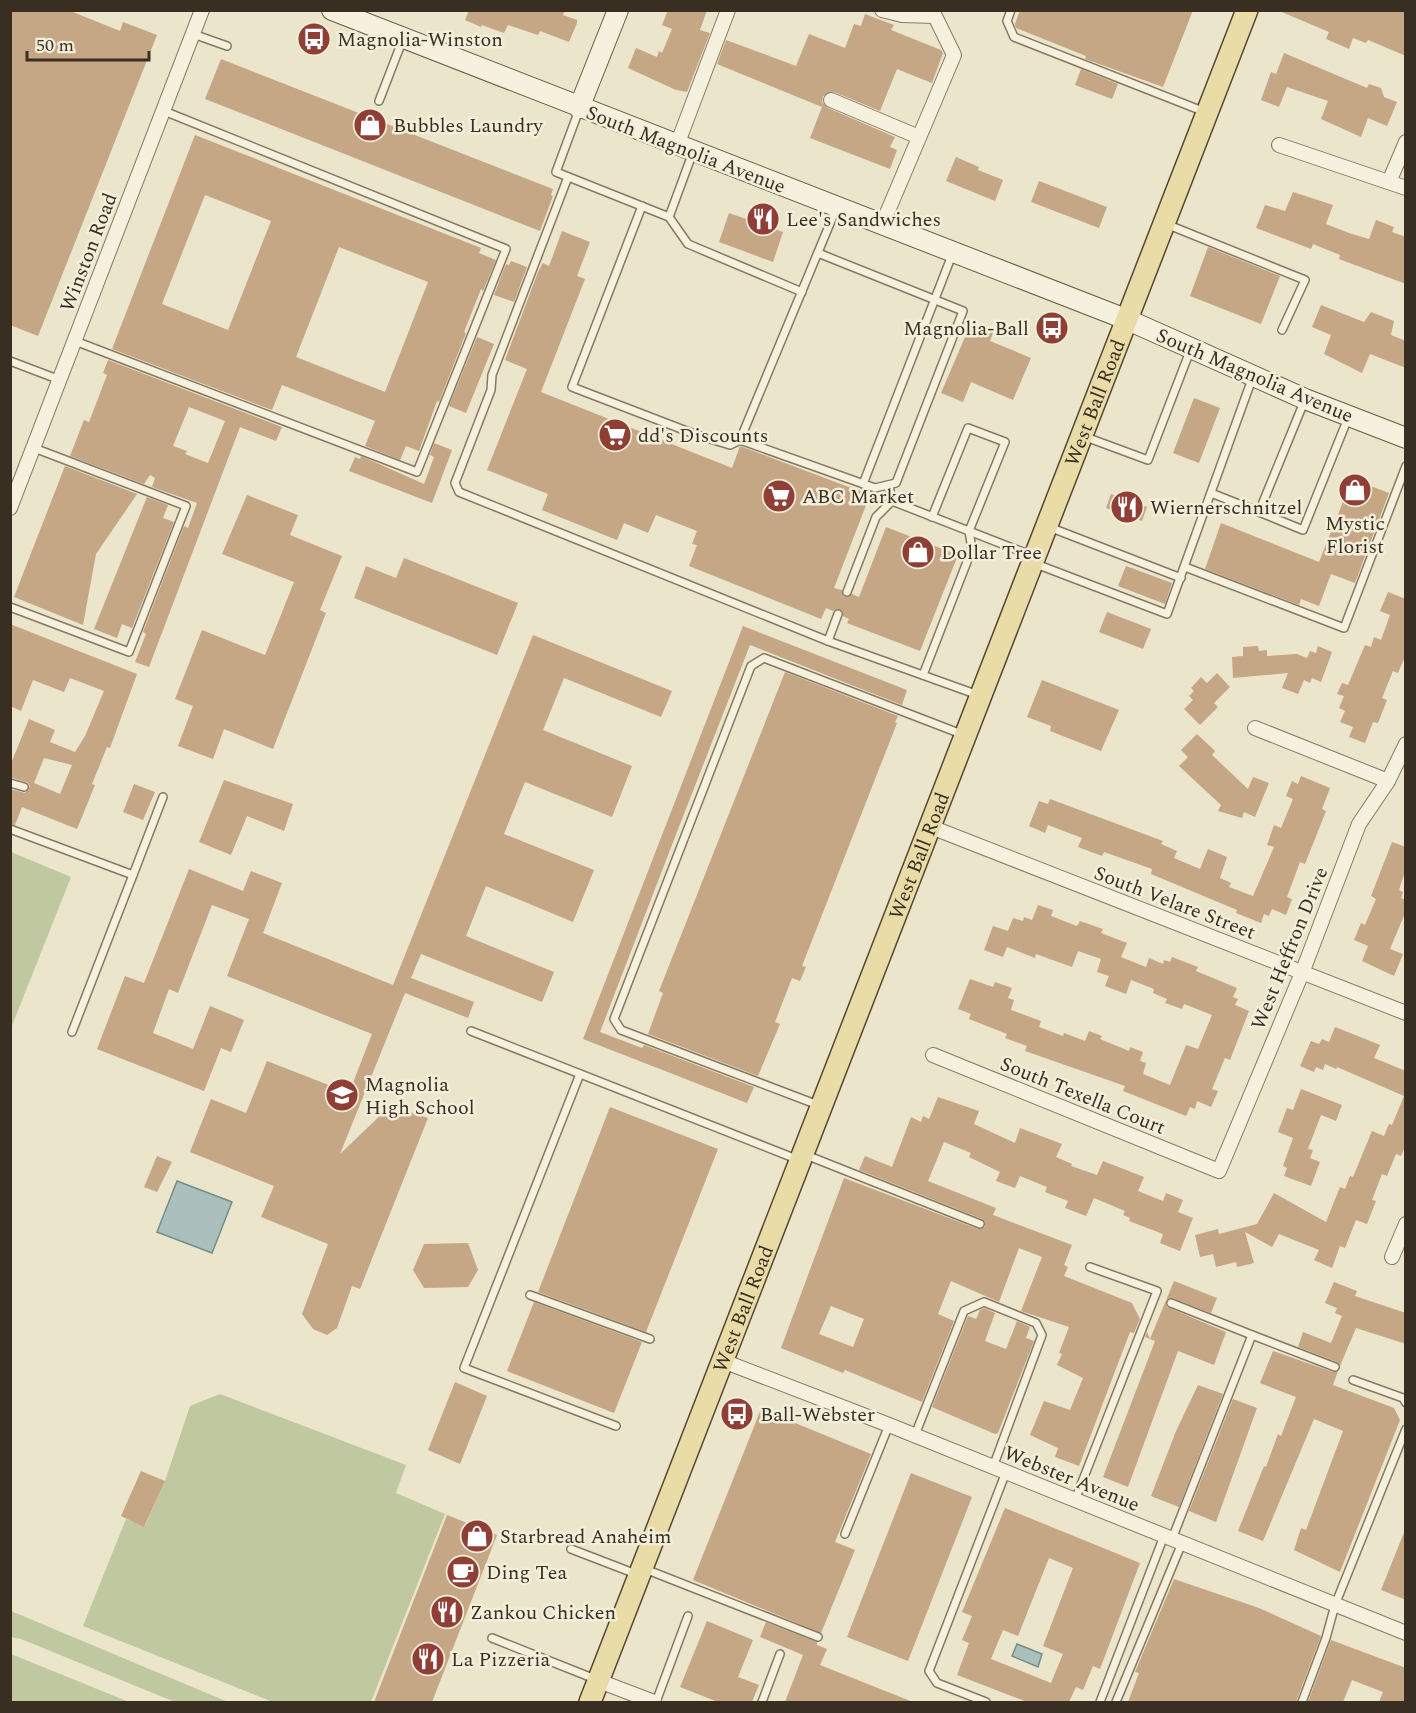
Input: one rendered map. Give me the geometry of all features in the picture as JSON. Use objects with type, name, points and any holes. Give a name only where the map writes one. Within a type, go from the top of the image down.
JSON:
[{"type":"main road","name":"South Magnolia Avenue","points":[[332,10],[1128,320],[1192,346],[1305,399],[1406,438]]},
{"type":"main road","points":[[579,108],[618,10]]},
{"type":"main road","name":"West Ball Road","points":[[590,1702],[1247,10]]},
{"type":"street","name":"Winston Road","points":[[10,508],[202,10]]},
{"type":"street","points":[[685,148],[728,10]]},
{"type":"street","points":[[882,10],[902,15],[933,13],[954,55],[882,225]]},
{"type":"street","points":[[831,100],[920,137]]},
{"type":"street","points":[[1389,182],[1406,142]]},
{"type":"street","points":[[1279,145],[1406,188]]},
{"type":"street","points":[[1255,728],[1388,781]]},
{"type":"street","name":"West Heffron Drive","points":[[1219,1171],[1302,973],[1359,824],[1388,781],[1406,744]]},
{"type":"street","name":"South Velare Street","points":[[931,827],[1406,1013]]},
{"type":"street","name":"South Texella Court","points":[[933,1055],[1219,1171]]},
{"type":"street","points":[[1392,1257],[1406,1224]]},
{"type":"street","name":"Webster Avenue","points":[[723,1361],[915,1435],[1406,1634]]},
{"type":"street","points":[[599,1681],[655,1702]]},
{"type":"lane","points":[[1011,10],[1007,21],[1014,37],[1207,113]]},
{"type":"lane","points":[[193,34],[226,46]]},
{"type":"lane","points":[[379,101],[403,38]]},
{"type":"lane","points":[[579,108],[556,172],[669,217],[688,244],[802,292]]},
{"type":"lane","points":[[75,341],[417,472],[506,249],[164,111]]},
{"type":"lane","points":[[669,217],[685,148]]},
{"type":"lane","points":[[568,177],[492,375],[491,390],[455,483],[459,492],[828,641],[982,696]]},
{"type":"lane","points":[[642,206],[572,387],[697,435],[730,445],[740,440],[837,207]]},
{"type":"lane","points":[[1164,223],[1305,280],[1282,330]]},
{"type":"lane","points":[[740,440],[875,488],[896,483],[963,311],[818,253]]},
{"type":"lane","points":[[864,484],[953,253]]},
{"type":"lane","points":[[1083,436],[1148,460],[1192,346]]},
{"type":"lane","points":[[10,361],[60,380]]},
{"type":"lane","points":[[892,501],[1167,615],[1253,376]]},
{"type":"lane","points":[[1259,512],[1305,399]]},
{"type":"lane","points":[[1211,493],[1303,530],[1349,416]]},
{"type":"lane","points":[[923,675],[972,549],[969,531],[1005,442],[968,428],[932,517]]},
{"type":"lane","points":[[10,607],[129,652],[186,506],[34,448]]},
{"type":"lane","points":[[1185,567],[1344,628],[1406,466]]},
{"type":"lane","points":[[889,484],[892,501]]},
{"type":"lane","points":[[847,592],[876,517],[892,501]]},
{"type":"lane","points":[[1048,526],[1181,578]]},
{"type":"lane","points":[[828,641],[838,614]]},
{"type":"lane","points":[[822,1106],[621,1030],[615,1019],[751,666],[764,658],[967,735]]},
{"type":"lane","points":[[10,783],[24,787]]},
{"type":"lane","points":[[72,1032],[163,797]]},
{"type":"lane","points":[[10,829],[133,875]]},
{"type":"lane","points":[[471,1031],[980,1224]]},
{"type":"lane","points":[[580,1074],[464,1368],[616,1426]]},
{"type":"lane","points":[[1075,1500],[1157,1290],[1090,1267]]},
{"type":"lane","points":[[530,1295],[650,1339]]},
{"type":"lane","points":[[915,1435],[964,1311],[984,1302],[1036,1323],[1042,1335],[1000,1469],[929,1671],[937,1683],[986,1702]]},
{"type":"lane","points":[[1171,1303],[1335,1367]]},
{"type":"lane","points":[[1100,1702],[1172,1539],[1252,1335]]},
{"type":"lane","points":[[1353,1380],[1403,1398],[1406,1403]]},
{"type":"lane","points":[[845,1534],[889,1425]]},
{"type":"lane","points":[[1302,1702],[1326,1638],[1335,1605],[1406,1429]]},
{"type":"lane","points":[[1116,1702],[1172,1539]]},
{"type":"lane","points":[[572,1549],[818,1637]]},
{"type":"lane","points":[[655,1702],[688,1616]]},
{"type":"lane","points":[[492,1638],[599,1681]]},
{"type":"lane","points":[[762,1702],[780,1654]]},
{"type":"green space","points":[[10,852],[71,877],[11,1028]]},
{"type":"green space","points":[[220,1394],[406,1465],[396,1493],[445,1514],[371,1702],[273,1702],[83,1626],[126,1519],[145,1526],[165,1481],[190,1406]]},
{"type":"green space","points":[[10,1611],[228,1702],[175,1702],[21,1639],[11,1637]]},
{"type":"green space","points":[[11,1654],[129,1702],[11,1702]]},
{"type":"shaded area","points":[[177,1181],[232,1202],[212,1253],[157,1232]]},
{"type":"shaded area","points":[[1017,1644],[1042,1654],[1038,1667],[1012,1656]]},
{"type":"building","points":[[10,10],[68,10],[120,31],[123,22],[157,35],[38,336],[10,325]]},
{"type":"building","points":[[469,10],[565,10],[563,15],[577,20],[577,23],[569,42],[540,31],[538,35],[508,25],[504,33],[482,25],[481,27],[465,20]]},
{"type":"building","points":[[668,10],[707,10],[700,30],[710,33],[687,92],[676,90],[628,68],[636,48],[657,57],[659,51],[662,53],[672,29],[662,25]]},
{"type":"building","points":[[1020,10],[1193,10],[1163,87],[1085,59],[1086,56],[1016,28],[1015,24]]},
{"type":"building","points":[[1277,10],[1406,10],[1406,56],[1368,40],[1366,43],[1353,38],[1349,49],[1326,39],[1329,32]]},
{"type":"building","points":[[865,14],[894,25],[891,30],[941,50],[943,53],[932,83],[897,69],[880,111],[834,92],[823,96],[822,102],[828,108],[895,137],[890,147],[897,150],[890,169],[810,138],[822,107],[717,64],[726,40],[796,66],[809,34],[845,48],[854,24],[861,26]]},
{"type":"building","points":[[1284,53],[1367,88],[1369,84],[1381,88],[1384,97],[1397,102],[1387,126],[1368,118],[1361,137],[1321,119],[1328,101],[1287,87],[1279,107],[1261,100],[1271,72],[1276,74]]},
{"type":"building","points":[[221,59],[553,189],[551,195],[553,196],[540,231],[205,99]]},
{"type":"building","points":[[1081,69],[1118,84],[1112,99],[1075,85]]},
{"type":"building","points":[[195,135],[481,248],[479,253],[496,260],[483,291],[481,289],[419,451],[406,446],[400,460],[365,446],[375,421],[282,385],[272,410],[112,349]],"holes":[[[205,195],[271,221],[228,330],[162,304]],[[339,247],[428,282],[385,392],[296,357]]]},
{"type":"building","points":[[956,157],[979,167],[978,170],[1003,180],[995,201],[946,181]]},
{"type":"building","points":[[1039,181],[1107,207],[1099,228],[1031,202]]},
{"type":"building","points":[[1293,192],[1333,205],[1326,224],[1349,233],[1369,239],[1376,220],[1394,227],[1392,232],[1406,237],[1406,284],[1339,259],[1340,255],[1313,244],[1311,249],[1256,228],[1265,205],[1285,211]]},
{"type":"building","points":[[729,213],[783,232],[773,262],[719,242]]},
{"type":"building","points":[[562,231],[590,242],[577,276],[585,279],[541,392],[732,468],[740,446],[870,495],[834,588],[842,590],[844,597],[852,594],[859,597],[886,527],[958,555],[920,651],[847,623],[849,619],[843,616],[839,609],[833,611],[826,608],[821,619],[689,566],[697,545],[692,544],[697,531],[656,515],[648,533],[624,523],[617,540],[542,510],[548,494],[487,470],[527,369],[505,360],[538,272],[543,263],[549,266]]},
{"type":"building","points":[[1208,247],[1280,276],[1261,324],[1190,296]]},
{"type":"building","points":[[511,261],[527,267],[514,302],[494,295],[506,264],[509,265]]},
{"type":"building","points":[[1321,305],[1364,322],[1371,312],[1394,321],[1391,335],[1406,341],[1406,368],[1370,354],[1362,373],[1324,354],[1331,335],[1312,327]]},
{"type":"building","points":[[971,323],[993,333],[990,341],[1031,358],[1013,400],[971,382],[963,402],[941,393]]},
{"type":"building","points":[[477,337],[494,344],[466,413],[449,406]]},
{"type":"building","points":[[108,360],[282,427],[276,441],[240,427],[149,667],[135,662],[146,634],[143,632],[184,526],[188,528],[197,503],[152,487],[155,478],[150,475],[144,484],[70,456],[84,420],[89,422],[107,375],[103,373]],"holes":[[[189,407],[225,421],[208,463],[185,454],[187,451],[173,446]]]},
{"type":"building","points":[[1194,398],[1220,408],[1199,463],[1173,453]]},
{"type":"building","points":[[434,443],[452,450],[432,503],[349,471],[355,457],[360,459],[361,456],[424,484],[434,457],[430,455]]},
{"type":"building","points":[[65,466],[137,494],[96,554],[83,625],[14,597]]},
{"type":"building","points":[[1352,479],[1389,493],[1355,583],[1331,574],[1319,606],[1301,599],[1299,605],[1205,569],[1221,523],[1319,562]]},
{"type":"building","name":"Wiernerschnitzel","points":[[1111,494],[1147,507],[1142,521],[1106,508]]},
{"type":"building","points":[[247,495],[298,515],[290,535],[342,556],[320,610],[326,613],[273,749],[224,729],[213,759],[178,746],[193,706],[175,699],[202,630],[265,655],[294,582],[222,554]]},
{"type":"building","points":[[147,497],[168,505],[163,518],[174,522],[132,628],[122,624],[117,638],[94,629]]},
{"type":"building","points":[[404,558],[518,603],[497,655],[354,598],[366,566],[396,578]]},
{"type":"building","points":[[1126,566],[1172,583],[1165,604],[1118,586]]},
{"type":"building","points":[[1388,592],[1406,599],[1406,654],[1398,673],[1393,671],[1382,698],[1387,700],[1378,723],[1373,722],[1365,743],[1349,737],[1353,727],[1340,722],[1345,711],[1339,708],[1344,696],[1337,694],[1342,683],[1348,685],[1365,645],[1371,647],[1374,637],[1381,640],[1390,615],[1380,611]]},
{"type":"building","points":[[1107,612],[1151,629],[1143,649],[1099,632]]},
{"type":"building","points":[[10,624],[137,674],[110,748],[107,747],[92,784],[95,785],[77,829],[22,807],[15,825],[10,824],[10,789],[25,793],[30,786],[26,782],[10,777],[10,766],[29,719],[55,730],[50,742],[75,752],[85,736],[104,691],[70,678],[64,692],[33,680],[21,711],[10,706]],"holes":[[[44,758],[72,765],[60,794],[34,783]]]},
{"type":"building","points":[[743,626],[907,690],[902,705],[750,645],[675,837],[600,1032],[642,1048],[644,1045],[754,1087],[747,1103],[583,1039]]},
{"type":"building","points":[[533,635],[672,691],[661,717],[564,678],[543,730],[632,766],[612,817],[525,782],[504,834],[594,870],[573,922],[486,886],[466,936],[554,972],[542,1002],[421,954],[411,978],[474,1002],[468,1018],[405,993],[340,1154],[385,1111],[403,1110],[428,1118],[360,1289],[352,1286],[337,1328],[327,1335],[313,1329],[302,1314],[328,1244],[261,1217],[274,1186],[190,1152],[211,1099],[246,1113],[267,1061],[349,1093],[372,1034],[227,976],[249,919],[212,905],[178,993],[169,989],[153,1033],[193,1049],[210,1006],[244,1020],[231,1052],[221,1048],[204,1091],[97,1049],[125,976],[144,983],[189,869],[243,891],[251,871],[282,883],[263,933],[393,985]]},
{"type":"building","points":[[1258,646],[1259,651],[1267,650],[1267,656],[1297,654],[1307,658],[1310,651],[1316,653],[1318,646],[1332,652],[1321,682],[1312,678],[1310,683],[1304,680],[1298,694],[1282,688],[1288,673],[1233,678],[1232,657],[1243,656],[1243,647]]},
{"type":"building","points":[[785,672],[898,716],[802,966],[806,967],[800,981],[792,978],[775,1022],[780,1024],[758,1076],[648,1034],[663,993],[659,991]]},
{"type":"building","points":[[1217,673],[1230,687],[1214,703],[1218,707],[1200,725],[1184,709],[1193,700],[1189,696],[1194,691],[1191,688],[1201,677],[1207,683]]},
{"type":"building","points":[[1042,680],[1119,710],[1101,751],[1050,731],[1051,726],[1027,717]]},
{"type":"building","points":[[1197,734],[1215,751],[1212,755],[1248,789],[1253,777],[1269,783],[1255,817],[1244,812],[1242,818],[1218,811],[1221,805],[1179,766],[1188,757],[1181,750]]},
{"type":"building","points":[[1301,776],[1330,788],[1322,809],[1326,811],[1305,864],[1300,862],[1287,897],[1292,899],[1286,915],[1272,909],[1269,916],[1264,914],[1261,923],[1236,913],[1237,910],[1151,874],[1152,869],[1104,852],[1102,856],[1078,847],[1082,838],[1048,825],[1045,833],[1029,826],[1039,801],[1048,804],[1050,799],[1163,841],[1161,844],[1177,851],[1174,858],[1200,869],[1208,849],[1227,857],[1220,878],[1231,883],[1229,887],[1253,896],[1274,847],[1267,845],[1274,825],[1281,828],[1293,799],[1286,796],[1292,781],[1298,784]]},
{"type":"building","points":[[224,780],[293,804],[284,831],[247,816],[231,855],[199,842]]},
{"type":"building","points":[[134,784],[155,792],[143,820],[123,812]]},
{"type":"building","points":[[1392,842],[1406,847],[1406,868],[1399,890],[1403,892],[1401,898],[1406,900],[1406,911],[1390,949],[1403,954],[1394,976],[1362,961],[1368,946],[1354,940],[1361,923],[1365,925],[1376,899],[1371,896]]},
{"type":"building","points":[[1038,905],[1053,910],[1051,916],[1077,926],[1080,921],[1103,929],[1101,933],[1127,943],[1121,957],[1146,967],[1149,958],[1163,964],[1164,960],[1170,962],[1172,957],[1198,967],[1196,971],[1237,988],[1233,997],[1238,999],[1235,1005],[1249,1011],[1230,1060],[1225,1058],[1212,1089],[1218,1091],[1211,1107],[1197,1101],[1195,1109],[1190,1107],[1186,1116],[1123,1091],[1125,1086],[1025,1051],[1027,1046],[1005,1038],[1007,1034],[969,1019],[971,1014],[958,1009],[970,979],[993,987],[995,982],[1012,988],[1008,998],[1014,1000],[1011,1010],[1041,1021],[1039,1027],[1063,1036],[1064,1033],[1085,1041],[1089,1031],[1102,1036],[1100,1039],[1129,1051],[1130,1047],[1143,1052],[1140,1061],[1146,1063],[1143,1074],[1170,1085],[1186,1045],[1198,1049],[1212,1015],[1184,1004],[1182,1009],[1165,1003],[1167,999],[1153,993],[1154,989],[1131,980],[1126,994],[1105,986],[1109,976],[1097,972],[1101,959],[1078,951],[1072,967],[1036,954],[1035,958],[1007,947],[1003,957],[984,950],[993,926],[1008,931],[1013,918],[1023,921],[1024,917],[1032,920]]},
{"type":"building","points":[[1335,1027],[1380,1045],[1374,1058],[1406,1071],[1406,1145],[1401,1156],[1396,1154],[1387,1176],[1382,1174],[1372,1200],[1376,1201],[1367,1224],[1356,1220],[1345,1248],[1340,1246],[1332,1268],[1314,1260],[1319,1250],[1279,1234],[1272,1247],[1245,1232],[1254,1263],[1237,1267],[1236,1262],[1216,1267],[1213,1254],[1200,1257],[1195,1235],[1218,1229],[1219,1234],[1257,1224],[1274,1193],[1326,1222],[1340,1187],[1345,1189],[1350,1176],[1353,1177],[1372,1131],[1384,1136],[1389,1124],[1392,1125],[1404,1096],[1337,1067],[1336,1069],[1325,1064],[1323,1070],[1316,1067],[1314,1072],[1300,1066],[1311,1041],[1319,1044],[1322,1039],[1329,1042]]},
{"type":"building","points":[[1301,1089],[1342,1105],[1336,1121],[1321,1115],[1308,1149],[1313,1150],[1310,1158],[1320,1162],[1311,1186],[1284,1176],[1287,1168],[1283,1166],[1293,1138],[1278,1132],[1287,1108],[1293,1110]]},
{"type":"building","points":[[938,1097],[979,1111],[974,1124],[1015,1143],[1020,1128],[1062,1144],[1056,1157],[1072,1164],[1071,1166],[1097,1175],[1103,1161],[1144,1177],[1138,1191],[1163,1201],[1166,1193],[1183,1200],[1178,1212],[1193,1218],[1180,1251],[1160,1243],[1163,1234],[1129,1221],[1130,1218],[1123,1215],[1125,1211],[1094,1198],[1086,1216],[1065,1208],[1068,1201],[1045,1192],[1047,1187],[1020,1176],[1015,1188],[996,1181],[1000,1172],[969,1157],[971,1153],[944,1142],[928,1181],[996,1208],[993,1215],[1072,1245],[1064,1265],[1068,1267],[1064,1276],[1132,1303],[1140,1319],[1134,1333],[1130,1332],[1079,1466],[1055,1457],[1058,1448],[1030,1435],[1044,1401],[1070,1410],[1083,1378],[1057,1365],[1069,1327],[1021,1311],[1042,1257],[1019,1248],[999,1302],[951,1281],[938,1314],[954,1321],[922,1402],[845,1370],[843,1373],[781,1348],[844,1178],[978,1229],[985,1227],[982,1219],[859,1170],[865,1156],[892,1167],[911,1117],[921,1122],[923,1116],[929,1119]],"holes":[[[831,1306],[864,1319],[853,1347],[819,1334]]]},
{"type":"building","points":[[610,1107],[718,1149],[646,1332],[538,1292]]},
{"type":"building","points":[[157,1156],[172,1162],[157,1192],[144,1187]]},
{"type":"building","points":[[468,1243],[478,1270],[468,1287],[424,1288],[413,1270],[424,1244]]},
{"type":"building","points":[[1174,1281],[1217,1298],[1211,1313],[1172,1298],[1166,1300]]},
{"type":"building","points":[[1334,1282],[1357,1291],[1355,1296],[1406,1313],[1406,1344],[1356,1328],[1340,1366],[1337,1362],[1298,1347],[1303,1332],[1331,1343],[1342,1316],[1335,1313],[1337,1308],[1325,1303]]},
{"type":"building","points":[[1166,1300],[1167,1307],[1226,1332],[1214,1365],[1178,1351],[1128,1487],[1103,1477],[1155,1341],[1150,1339]]},
{"type":"building","points":[[534,1302],[642,1342],[614,1413],[507,1371]]},
{"type":"building","points":[[984,1308],[995,1313],[985,1341],[1006,1349],[1017,1321],[1030,1327],[1026,1338],[1034,1341],[998,1433],[995,1434],[932,1407],[968,1316],[976,1319],[980,1310]]},
{"type":"building","points":[[1273,1351],[1333,1372],[1338,1371],[1333,1385],[1394,1408],[1400,1420],[1340,1572],[1294,1550],[1301,1528],[1306,1530],[1343,1431],[1314,1419],[1263,1541],[1238,1531],[1264,1466],[1266,1467],[1278,1434],[1281,1436],[1296,1397],[1260,1383]]},
{"type":"building","points":[[455,1382],[487,1396],[460,1464],[428,1450]]},
{"type":"building","points":[[1198,1385],[1223,1394],[1179,1507],[1151,1496],[1176,1431]]},
{"type":"building","points":[[1233,1399],[1257,1408],[1216,1522],[1189,1511]]},
{"type":"building","points":[[761,1409],[871,1454],[835,1542],[855,1550],[821,1633],[693,1580]]},
{"type":"building","points":[[141,1471],[165,1481],[144,1527],[121,1516]]},
{"type":"building","points":[[911,1473],[972,1497],[908,1661],[847,1637]]},
{"type":"building","points":[[1005,1508],[1140,1563],[1100,1669],[1093,1666],[1083,1690],[1076,1687],[1069,1702],[1027,1702],[957,1675],[969,1643],[962,1640],[972,1616],[962,1612]],"holes":[[[1049,1558],[1073,1568],[1043,1646],[1063,1654],[1051,1683],[991,1659],[1003,1630],[1018,1636]]]},
{"type":"building","points":[[447,1515],[497,1535],[432,1702],[374,1702]]},
{"type":"building","points":[[1406,1530],[1406,1600],[1381,1590]]},
{"type":"building","points":[[1174,1579],[1259,1608],[1321,1636],[1296,1702],[1128,1702],[1139,1673],[1135,1672]]},
{"type":"building","points":[[707,1621],[753,1640],[738,1677],[759,1685],[752,1702],[718,1702],[680,1687]]},
{"type":"building","points":[[766,1622],[817,1642],[817,1645],[827,1649],[820,1665],[913,1702],[785,1702],[803,1655],[760,1637]]},
{"type":"building","points":[[1331,1640],[1406,1668],[1406,1702],[1379,1702],[1383,1692],[1352,1680],[1343,1702],[1308,1702]]},
{"type":"place","name":"Magnolia-Winston","points":[[314,39]]},
{"type":"place","name":"Bubbles Laundry","points":[[370,125]]},
{"type":"place","name":"Lee's Sandwiches","points":[[763,219]]},
{"type":"place","name":"Magnolia-Ball","points":[[1052,328]]},
{"type":"place","name":"dd's Discounts","points":[[615,435]]},
{"type":"place","name":"Mystic Florist","points":[[1355,490]]},
{"type":"place","name":"ABC Market","points":[[779,496]]},
{"type":"place","name":"Wiernerschnitzel","points":[[1127,507]]},
{"type":"place","name":"Dollar Tree","points":[[918,552]]},
{"type":"place","name":"Magnolia High School","points":[[342,1095]]},
{"type":"place","name":"Ball-Webster","points":[[737,1414]]},
{"type":"place","name":"Starbread Anaheim","points":[[477,1536]]},
{"type":"place","name":"Ding Tea","points":[[463,1572]]},
{"type":"place","name":"Zankou Chicken","points":[[447,1612]]},
{"type":"place","name":"La Pizzeria","points":[[428,1659]]}]
